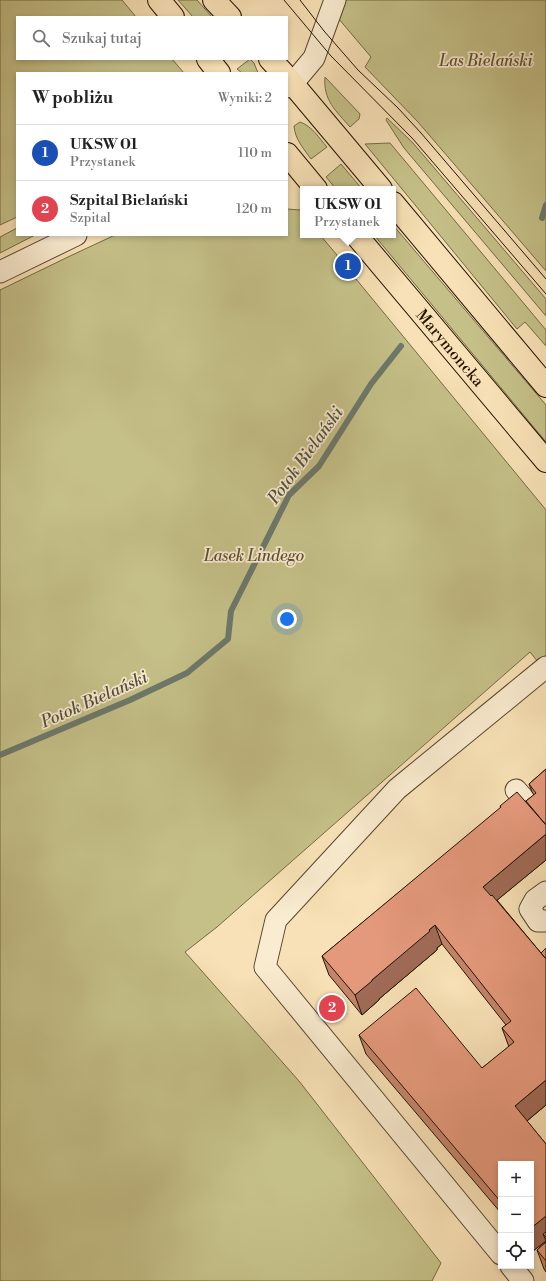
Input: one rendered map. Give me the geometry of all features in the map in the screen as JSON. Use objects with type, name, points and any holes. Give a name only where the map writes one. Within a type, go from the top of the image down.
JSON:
[{"type":"main road","points":[[159,0],[172,16]]},
{"type":"main road","points":[[214,0],[229,16]]},
{"type":"main road","points":[[209,60],[219,72]]},
{"type":"main road","points":[[271,60],[279,72]]},
{"type":"main road","points":[[288,84],[378,186]]},
{"type":"main road","points":[[288,155],[314,186]]},
{"type":"main road","points":[[396,207],[546,386]]},
{"type":"main road","name":"Marymoncka","points":[[359,238],[546,461]]},
{"type":"street","points":[[288,84],[314,58],[335,0]]},
{"type":"street","points":[[0,272],[74,236]]},
{"type":"street","points":[[498,1250],[265,967],[276,920],[397,789],[546,667]]},
{"type":"street","points":[[516,790],[530,807]]},
{"type":"street","points":[[546,892],[535,900],[530,909],[538,921],[546,921]]},
{"type":"street","points":[[513,1269],[523,1281]]},
{"type":"green space","points":[[0,0],[122,0],[135,16],[16,16],[16,60],[173,60],[183,72],[16,72],[16,217],[0,225]]},
{"type":"green space","points":[[178,0],[197,0],[211,16],[192,16]]},
{"type":"green space","name":"Las Bielański","points":[[346,0],[546,0],[546,271],[418,122],[365,67],[371,57],[338,18]]},
{"type":"green space","points":[[249,60],[251,60],[258,72],[241,72],[237,69]]},
{"type":"green space","points":[[325,77],[360,114],[359,119],[350,127],[335,110],[328,99]]},
{"type":"green space","points":[[387,118],[413,143],[546,299],[546,316],[404,148],[386,120]]},
{"type":"green space","points":[[300,122],[312,129],[327,147],[311,159],[296,135],[294,126]]},
{"type":"green space","points":[[390,143],[546,330],[546,346],[525,322],[517,329],[365,144]]},
{"type":"green space","points":[[341,164],[359,186],[334,186],[326,177]]},
{"type":"green space","name":"Lasek Lindego","points":[[288,209],[300,210],[300,238],[323,238],[337,255],[338,262],[351,278],[356,279],[546,510],[546,655],[538,662],[530,652],[217,927],[185,952],[299,1081],[441,1263],[432,1281],[0,1281],[0,290],[113,236],[288,236]]},
{"type":"green space","points":[[16,229],[16,236],[33,236],[0,253],[0,237]]},
{"type":"green space","points":[[396,229],[546,405],[546,442],[376,238],[396,238]]},
{"type":"building","points":[[546,769],[546,825],[526,801],[536,793],[529,784]]},
{"type":"building","points":[[517,792],[546,825],[546,834],[483,887],[491,896],[492,895],[546,959],[546,1080],[515,1106],[546,1144],[546,1216],[534,1226],[534,1161],[498,1161],[498,1198],[359,1035],[416,988],[482,1068],[514,1042],[502,1028],[511,1021],[435,925],[429,930],[430,931],[355,995],[322,956],[501,807],[500,806]]},
{"type":"building","points":[[546,948],[546,959],[541,953]]},
{"type":"building","points":[[546,1242],[546,1261],[537,1250]]},
{"type":"waterway","name":"Potok Bielański","points":[[542,218],[546,205]]},
{"type":"waterway","name":"Potok Bielański","points":[[0,755],[130,700],[187,673],[228,639],[231,611],[289,495],[319,466],[371,384],[401,346]]},
{"type":"tram line","points":[[284,0],[331,56],[413,139],[546,294]]},
{"type":"tram line","points":[[300,0],[324,31],[358,70],[398,108],[421,133],[546,279]]},
{"type":"place","name":"UKSW 01","points":[[348,266]]},
{"type":"place","name":"Szpital Bielański","points":[[332,1008]]}]
